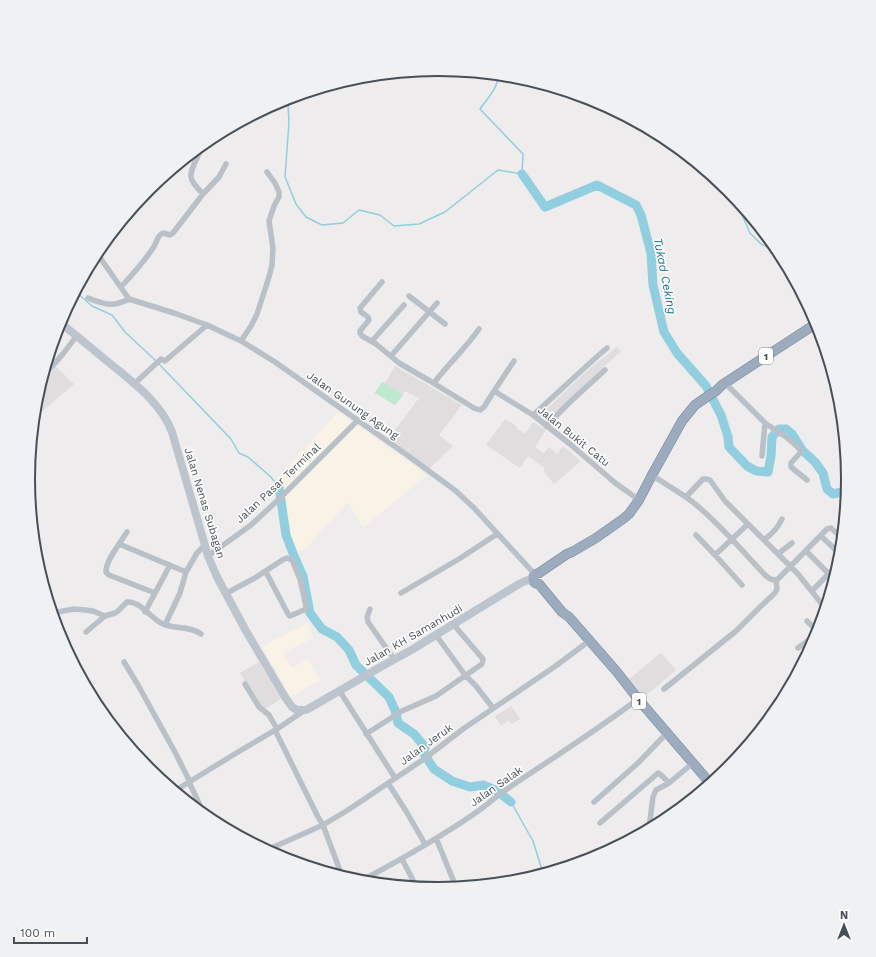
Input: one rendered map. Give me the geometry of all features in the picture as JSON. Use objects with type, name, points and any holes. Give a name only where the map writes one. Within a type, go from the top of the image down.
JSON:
[{"type":"highway","name":"1","points":[[811,327],[722,385],[715,392],[729,387],[813,332]]},
{"type":"highway","points":[[539,578],[570,556],[572,552],[623,520],[639,500],[682,421],[690,410],[714,392]]},
{"type":"highway","name":"1","points":[[539,578],[566,608],[569,617],[589,641],[706,779]]},
{"type":"main road","name":"Jalan Nenas Subagan","points":[[65,326],[134,384],[162,411],[174,438],[208,556],[225,594],[288,702],[297,710],[305,710]]},
{"type":"main road","name":"Jalan KH Samanhudi","points":[[305,710],[313,707],[339,690],[413,649],[519,584],[539,578]]},
{"type":"street","points":[[199,154],[190,175],[195,185],[203,194]]},
{"type":"street","points":[[121,287],[144,260],[160,234],[162,232],[170,235],[173,233],[218,177],[226,164]]},
{"type":"street","points":[[241,341],[257,314],[272,265],[273,248],[270,221],[274,206],[279,197],[279,192],[275,183],[267,172]]},
{"type":"street","points":[[88,298],[110,305],[129,299],[101,259]]},
{"type":"street","points":[[382,282],[360,308],[361,312],[368,317],[369,320],[360,331],[362,336],[372,341],[399,363],[474,408],[480,410],[484,407],[514,360]]},
{"type":"street","points":[[408,296],[445,324]]},
{"type":"street","name":"Jalan Gunung Agung","points":[[129,299],[207,325],[241,341],[275,362],[456,491],[474,508],[539,578]]},
{"type":"street","points":[[391,356],[437,303]]},
{"type":"street","points":[[372,341],[404,305]]},
{"type":"street","points":[[134,384],[161,359],[165,361],[207,325]]},
{"type":"street","points":[[434,383],[479,329]]},
{"type":"street","points":[[51,367],[63,355],[77,335]]},
{"type":"street","points":[[532,415],[607,348]]},
{"type":"street","points":[[546,426],[605,370]]},
{"type":"street","points":[[729,387],[765,424],[786,437],[800,449],[801,451],[791,463],[791,467],[807,480]]},
{"type":"street","name":"Jalan Bukit Catu","points":[[494,391],[532,415],[570,444],[614,482],[639,500]]},
{"type":"street","name":"Jalan Pasar Terminal","points":[[208,556],[251,525],[358,420]]},
{"type":"street","points":[[762,456],[765,424]]},
{"type":"street","points":[[652,475],[700,508],[732,539],[766,576],[772,580],[778,579],[828,529],[830,528],[837,534]]},
{"type":"street","points":[[686,497],[703,479],[710,480],[725,501],[798,574],[821,603]]},
{"type":"street","points":[[764,540],[778,528],[782,519]]},
{"type":"street","points":[[715,554],[748,524]]},
{"type":"street","points":[[127,532],[109,562],[106,572],[155,593]]},
{"type":"street","points":[[401,593],[460,560],[497,534]]},
{"type":"street","points":[[696,535],[742,585]]},
{"type":"street","points":[[821,536],[835,549]]},
{"type":"street","points":[[778,554],[792,543]]},
{"type":"street","points":[[119,544],[186,572]]},
{"type":"street","points":[[165,625],[180,593],[186,572],[197,553],[205,545]]},
{"type":"street","points":[[806,551],[829,574],[812,591]]},
{"type":"street","points":[[225,594],[266,572],[287,558],[292,560],[300,579],[306,608],[290,616],[266,572]]},
{"type":"street","points":[[146,612],[170,566]]},
{"type":"street","points":[[664,688],[736,631],[764,604],[775,592],[776,580]]},
{"type":"street","points":[[86,632],[105,616],[118,611],[125,603],[129,602],[135,603],[165,625],[191,629],[201,634]]},
{"type":"street","points":[[58,612],[85,610],[93,611],[105,616]]},
{"type":"street","points":[[370,610],[367,617],[368,622],[394,659]]},
{"type":"street","points":[[807,621],[812,627]]},
{"type":"street","points":[[366,734],[402,711],[436,696],[482,664],[483,659],[453,624]]},
{"type":"street","points":[[436,634],[466,675],[493,708]]},
{"type":"street","name":"Jalan Jeruk","points":[[275,847],[323,825],[348,810],[432,754],[463,729],[557,665],[589,641]]},
{"type":"street","points":[[798,648],[806,642]]},
{"type":"street","points":[[124,662],[176,754],[198,802]]},
{"type":"street","points":[[245,684],[259,707],[269,715],[323,825],[340,869]]},
{"type":"street","points":[[339,690],[395,778]]},
{"type":"street","name":"Jalan Salak","points":[[371,876],[402,859],[481,809],[507,789],[611,720],[638,699]]},
{"type":"street","points":[[180,788],[276,730],[305,710]]},
{"type":"street","points":[[594,802],[638,763],[667,733]]},
{"type":"street","points":[[650,821],[654,794],[656,790],[669,783],[693,763]]},
{"type":"street","points":[[600,823],[658,773],[669,783]]},
{"type":"street","points":[[388,783],[406,811],[424,844]]},
{"type":"street","points":[[436,838],[454,881]]},
{"type":"street","points":[[402,859],[413,881]]},
{"type":"shaded area","points":[[617,347],[621,352],[603,367],[605,370],[546,425],[536,419],[589,369]]},
{"type":"shaded area","points":[[52,363],[74,384],[41,413]]},
{"type":"shaded area","points":[[395,366],[462,405],[439,435],[453,446],[429,469],[389,438],[419,398],[405,391],[395,405],[375,393],[382,382],[385,383]]},
{"type":"shaded area","points":[[338,412],[427,475],[363,528],[348,502],[307,547],[295,555],[288,534],[286,505],[278,477]]},
{"type":"shaded area","points":[[505,419],[517,426],[516,428],[525,434],[533,422],[546,430],[535,447],[544,453],[549,447],[557,454],[563,446],[580,462],[554,484],[543,471],[545,468],[528,456],[520,468],[486,445]]},
{"type":"shaded area","points":[[308,623],[313,638],[283,653],[292,668],[308,659],[320,680],[290,697],[262,646]]},
{"type":"shaded area","points":[[661,653],[676,670],[643,698],[628,680]]},
{"type":"shaded area","points":[[259,662],[281,699],[263,710],[240,673]]},
{"type":"shaded area","points":[[511,706],[520,719],[512,724],[509,720],[501,726],[495,716]]},
{"type":"green space","points":[[382,382],[403,395],[395,405],[375,393]]},
{"type":"waterway","points":[[288,104],[289,122],[285,177],[296,204],[306,217],[322,225],[343,223],[359,210],[380,215],[394,226],[419,224],[445,212],[498,170],[522,174],[523,154],[480,109],[495,88],[498,80]]},
{"type":"waterway","name":"Tukad Ceking","points":[[522,174],[545,207],[597,185],[636,205],[641,215],[651,253],[653,285],[664,332],[677,353],[706,386],[721,415],[728,437],[729,447],[747,466],[756,471],[768,472],[772,437],[779,429],[786,429],[792,434],[802,450],[815,462],[823,473],[827,489],[833,494],[840,492]]},
{"type":"waterway","points":[[742,214],[750,233],[761,244],[768,247]]},
{"type":"waterway","points":[[80,295],[92,306],[112,315],[125,332],[156,361]]},
{"type":"waterway","points":[[159,364],[231,439],[239,453],[248,457],[270,476],[279,487]]},
{"type":"waterway","points":[[279,487],[286,535],[303,576],[310,613],[322,629],[337,637],[349,650],[356,665],[389,697],[395,710],[398,723],[414,734],[425,747],[424,754],[434,769],[452,781],[470,787],[484,785],[497,791],[511,802]]},
{"type":"waterway","points":[[511,802],[533,841],[541,868]]}]
